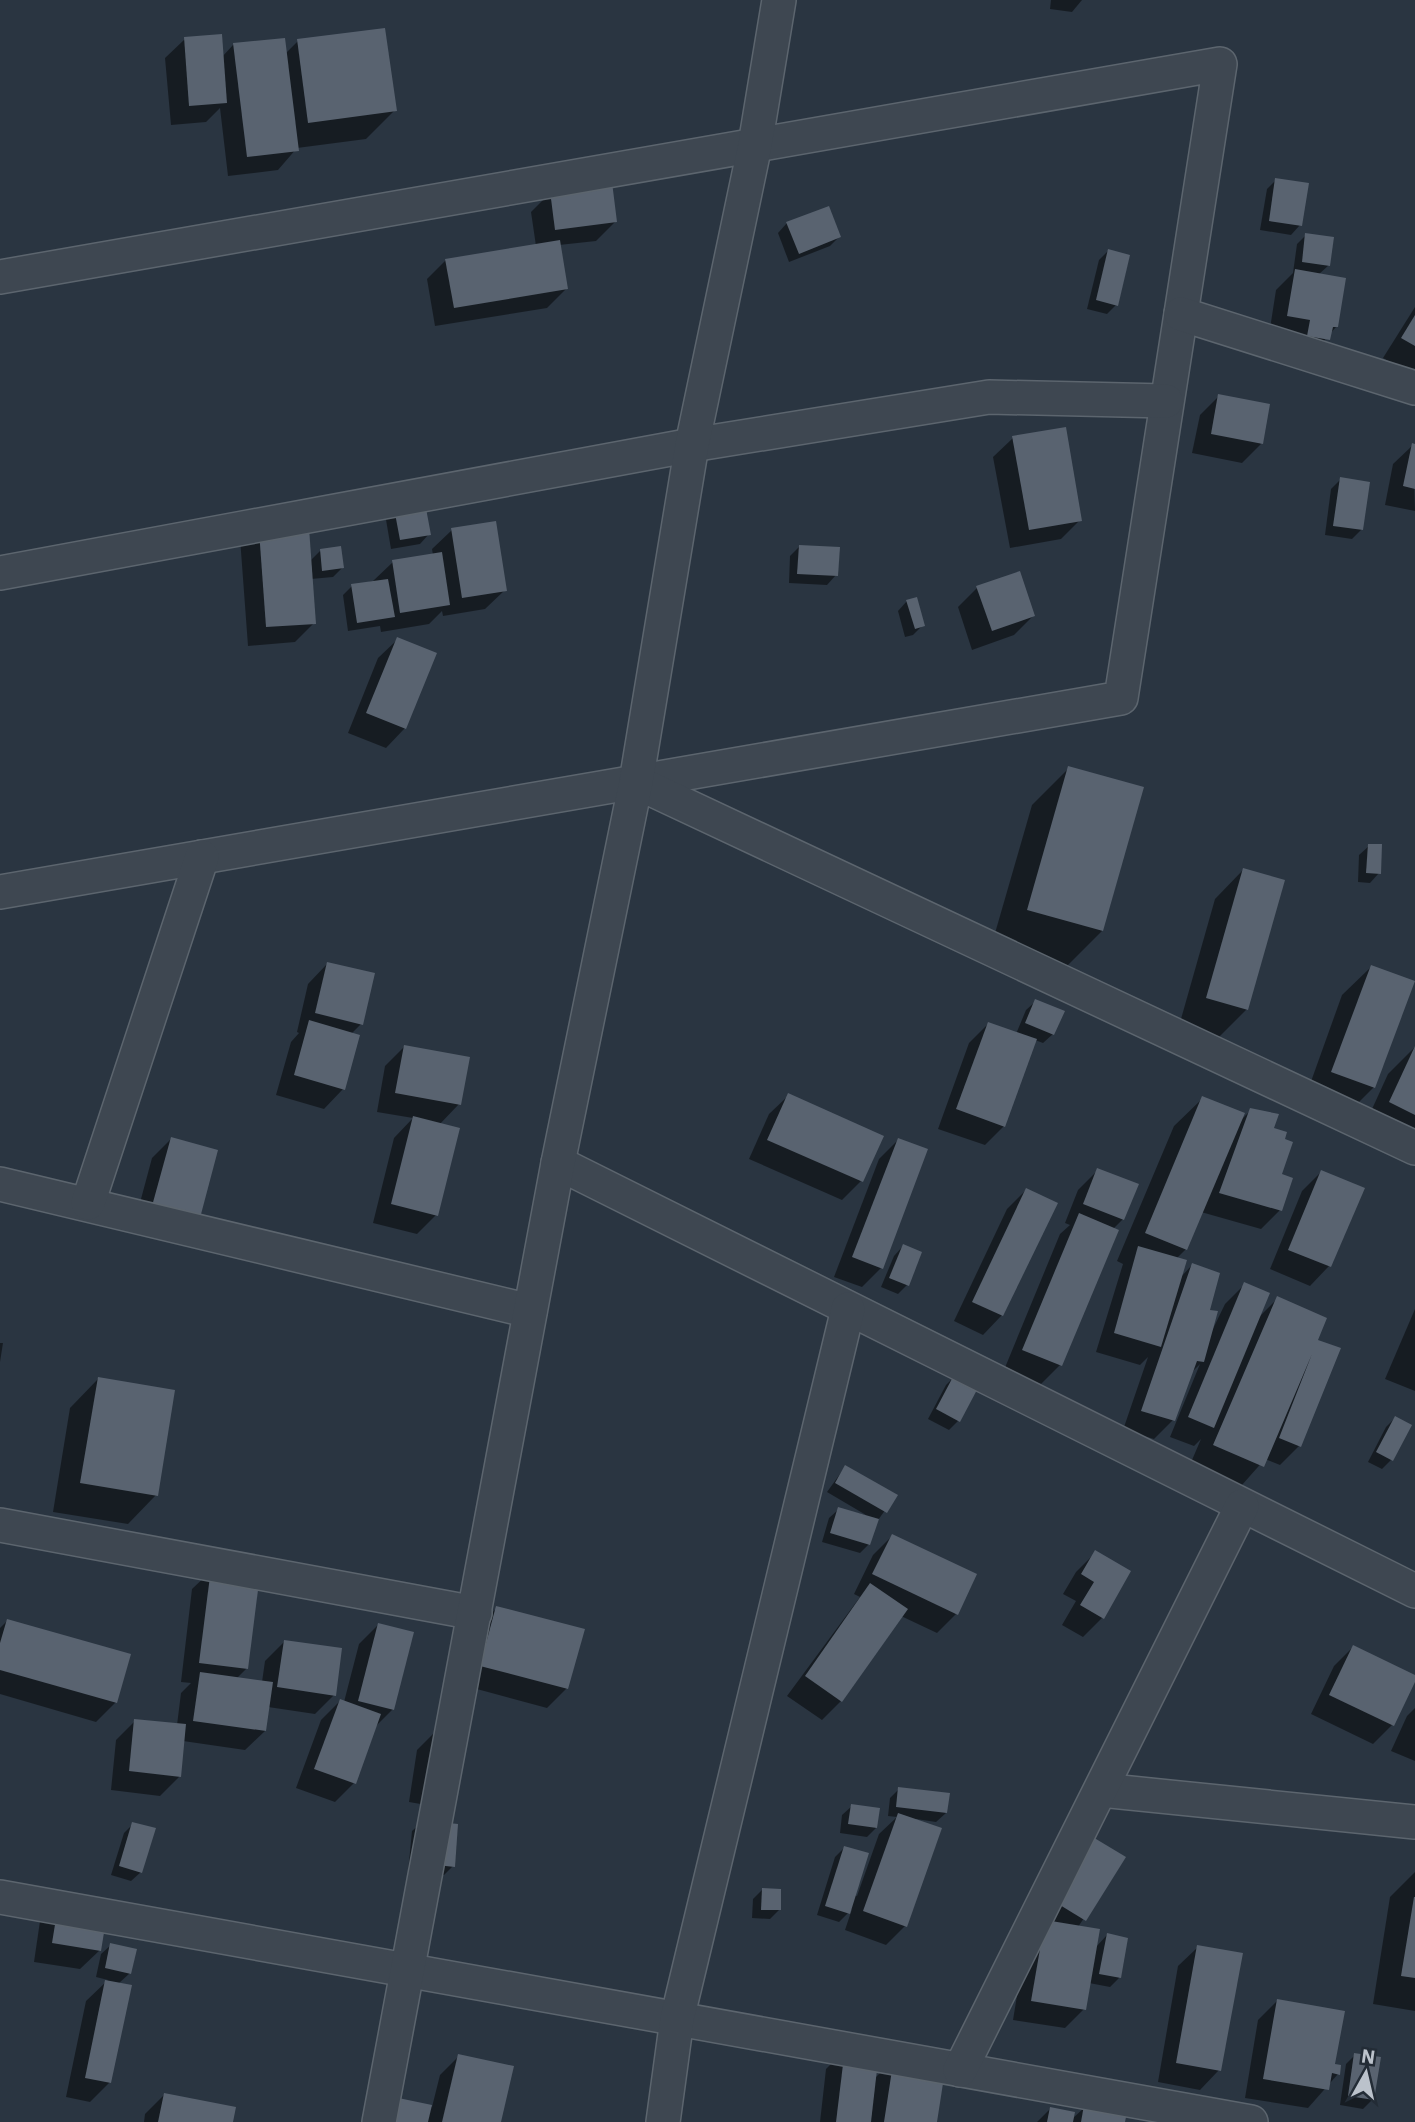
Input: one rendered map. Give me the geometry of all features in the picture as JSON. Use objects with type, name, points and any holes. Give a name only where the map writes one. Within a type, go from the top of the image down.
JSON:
[{"type":"street","points":[[379,2122],[558,1163],[636,782],[692,445],[755,145],[779,0]]},
{"type":"street","points":[[0,277],[1220,64],[1121,698],[0,892]]},
{"type":"street","points":[[1181,314],[1415,388]]},
{"type":"street","points":[[0,573],[692,445],[989,397],[1166,401]]},
{"type":"street","points":[[636,782],[1415,1148]]},
{"type":"street","points":[[88,1203],[202,857]]},
{"type":"street","points":[[558,1163],[1415,1591]]},
{"type":"street","points":[[0,1184],[530,1311]]},
{"type":"street","points":[[663,2122],[677,2019],[848,1309]]},
{"type":"street","points":[[960,2070],[1242,1506]]},
{"type":"street","points":[[0,1525],[475,1613]]},
{"type":"street","points":[[1101,1790],[1415,1822]]},
{"type":"street","points":[[0,1897],[1251,2122]]},
{"type":"building","points":[[385,28],[397,111],[308,123],[297,39]]},
{"type":"building","points":[[222,34],[227,103],[189,106],[184,37]]},
{"type":"building","points":[[285,38],[299,151],[247,157],[233,43]]},
{"type":"building","points":[[1275,178],[1309,183],[1302,226],[1269,221]]},
{"type":"building","points":[[612,182],[617,222],[555,230],[550,191]]},
{"type":"building","points":[[829,206],[841,237],[799,254],[786,222]]},
{"type":"building","points":[[1305,233],[1334,237],[1330,266],[1302,262]]},
{"type":"building","points":[[560,240],[568,289],[454,308],[445,259]]},
{"type":"building","points":[[1108,249],[1130,255],[1118,306],[1096,300]]},
{"type":"building","points":[[1295,269],[1346,278],[1338,327],[1333,327],[1330,340],[1307,336],[1310,320],[1287,316]]},
{"type":"building","points":[[1415,315],[1415,346],[1401,338]]},
{"type":"building","points":[[1218,394],[1270,404],[1263,444],[1211,434]]},
{"type":"building","points":[[1066,427],[1082,521],[1029,530],[1012,436]]},
{"type":"building","points":[[1412,443],[1415,444],[1415,489],[1403,486]]},
{"type":"building","points":[[1340,477],[1370,482],[1363,530],[1333,526]]},
{"type":"building","points":[[423,492],[431,535],[400,540],[392,497]]},
{"type":"building","points":[[308,514],[316,624],[266,627],[258,517]]},
{"type":"building","points":[[496,521],[507,591],[462,598],[451,528]]},
{"type":"building","points":[[799,545],[840,547],[838,576],[797,574]]},
{"type":"building","points":[[341,546],[344,568],[322,571],[320,549]]},
{"type":"building","points":[[442,552],[450,605],[400,613],[392,560]]},
{"type":"building","points":[[1020,571],[1035,616],[992,631],[976,586]]},
{"type":"building","points":[[388,579],[395,617],[357,623],[351,584]]},
{"type":"building","points":[[917,597],[925,626],[915,629],[906,600]]},
{"type":"building","points":[[397,637],[437,653],[406,729],[366,713]]},
{"type":"building","points":[[1068,766],[1144,787],[1103,931],[1027,910]]},
{"type":"building","points":[[1368,844],[1382,844],[1381,874],[1366,873]]},
{"type":"building","points":[[1243,868],[1285,880],[1248,1010],[1206,998]]},
{"type":"building","points":[[327,962],[375,973],[363,1025],[315,1013]]},
{"type":"building","points":[[1371,965],[1415,981],[1375,1088],[1331,1072]]},
{"type":"building","points":[[1035,999],[1065,1011],[1054,1035],[1025,1023]]},
{"type":"building","points":[[309,1020],[360,1035],[345,1090],[294,1075]]},
{"type":"building","points":[[988,1022],[1037,1039],[1005,1127],[956,1109]]},
{"type":"building","points":[[404,1045],[470,1057],[461,1105],[395,1093]]},
{"type":"building","points":[[1415,1046],[1415,1115],[1389,1102]]},
{"type":"building","points":[[788,1093],[884,1136],[863,1182],[767,1140]]},
{"type":"building","points":[[1202,1096],[1245,1113],[1187,1250],[1145,1233]]},
{"type":"building","points":[[1250,1108],[1279,1114],[1274,1128],[1287,1132],[1285,1139],[1293,1142],[1282,1174],[1293,1178],[1282,1211],[1219,1193]]},
{"type":"building","points":[[413,1116],[460,1128],[438,1216],[391,1204]]},
{"type":"building","points":[[171,1137],[218,1150],[200,1218],[152,1206]]},
{"type":"building","points":[[898,1138],[928,1149],[883,1269],[852,1257]]},
{"type":"building","points":[[1097,1168],[1139,1184],[1124,1220],[1083,1204]]},
{"type":"building","points":[[1321,1170],[1365,1188],[1331,1267],[1288,1250]]},
{"type":"building","points":[[1026,1188],[1058,1203],[1003,1316],[972,1302]]},
{"type":"building","points":[[1079,1213],[1119,1230],[1062,1366],[1022,1350]]},
{"type":"building","points":[[903,1244],[922,1252],[909,1286],[889,1278]]},
{"type":"building","points":[[1138,1246],[1187,1260],[1161,1347],[1114,1333]]},
{"type":"building","points":[[1192,1263],[1220,1273],[1210,1310],[1218,1311],[1204,1362],[1197,1361],[1175,1421],[1141,1411]]},
{"type":"building","points":[[1244,1282],[1270,1293],[1214,1428],[1188,1417]]},
{"type":"building","points":[[1277,1296],[1327,1318],[1318,1340],[1341,1348],[1301,1447],[1279,1438],[1312,1354],[1264,1467],[1213,1445]]},
{"type":"building","points":[[955,1373],[979,1386],[960,1422],[936,1409]]},
{"type":"building","points":[[98,1377],[175,1390],[158,1496],[80,1483]]},
{"type":"building","points":[[1395,1416],[1412,1425],[1393,1461],[1376,1452]]},
{"type":"building","points":[[845,1465],[898,1495],[887,1513],[835,1483]]},
{"type":"building","points":[[838,1507],[879,1519],[870,1545],[830,1533]]},
{"type":"building","points":[[892,1534],[977,1574],[958,1615],[872,1574]]},
{"type":"building","points":[[1095,1550],[1131,1571],[1104,1619],[1080,1605],[1094,1582],[1081,1574]]},
{"type":"building","points":[[211,1568],[260,1574],[248,1669],[199,1663]]},
{"type":"building","points":[[870,1583],[908,1609],[842,1702],[805,1676]]},
{"type":"building","points":[[496,1606],[585,1629],[568,1689],[480,1666]]},
{"type":"building","points":[[7,1619],[131,1654],[117,1703],[0,1670],[0,1643]]},
{"type":"building","points":[[378,1623],[414,1632],[394,1710],[358,1701]]},
{"type":"building","points":[[284,1640],[342,1648],[336,1696],[277,1687]]},
{"type":"building","points":[[1353,1645],[1415,1675],[1415,1682],[1394,1726],[1329,1695]]},
{"type":"building","points":[[200,1672],[273,1682],[266,1731],[193,1721]]},
{"type":"building","points":[[340,1699],[381,1714],[356,1784],[314,1769]]},
{"type":"building","points":[[134,1719],[186,1724],[181,1777],[129,1771]]},
{"type":"building","points":[[898,1787],[950,1793],[947,1813],[896,1807]]},
{"type":"building","points":[[851,1804],[880,1808],[877,1828],[848,1824]]},
{"type":"building","points":[[898,1813],[942,1828],[907,1927],[863,1911]]},
{"type":"building","points":[[421,1820],[458,1824],[455,1867],[417,1863]]},
{"type":"building","points":[[132,1822],[156,1828],[142,1873],[119,1866]]},
{"type":"building","points":[[1081,1830],[1126,1857],[1086,1921],[1042,1894]]},
{"type":"building","points":[[844,1846],[869,1853],[850,1914],[825,1906]]},
{"type":"building","points":[[762,1888],[781,1889],[781,1910],[761,1910]]},
{"type":"building","points":[[1415,1897],[1415,1978],[1401,1976]]},
{"type":"building","points":[[59,1900],[108,1908],[101,1951],[52,1943]]},
{"type":"building","points":[[1045,1920],[1100,1929],[1086,2010],[1031,2001]]},
{"type":"building","points":[[1107,1933],[1128,1938],[1121,1978],[1099,1974]]},
{"type":"building","points":[[110,1943],[137,1949],[131,1974],[105,1968]]},
{"type":"building","points":[[1197,1945],[1243,1953],[1221,2071],[1176,2063]]},
{"type":"building","points":[[105,1980],[132,1985],[111,2083],[85,2078]]},
{"type":"building","points":[[1277,1999],[1345,2011],[1335,2064],[1341,2065],[1340,2075],[1332,2073],[1329,2090],[1263,2079]]},
{"type":"building","points":[[845,2048],[879,2052],[871,2122],[836,2122]]},
{"type":"building","points":[[1354,2053],[1381,2057],[1374,2100],[1348,2096]]},
{"type":"building","points":[[458,2054],[514,2066],[501,2122],[442,2122]]},
{"type":"building","points":[[894,2057],[946,2064],[937,2122],[884,2122]]},
{"type":"building","points":[[164,2093],[236,2107],[233,2122],[158,2122]]},
{"type":"building","points":[[384,2095],[432,2105],[428,2122],[395,2122]]},
{"type":"building","points":[[1084,2105],[1127,2112],[1125,2122],[1081,2122]]},
{"type":"building","points":[[1050,2107],[1075,2112],[1073,2122],[1047,2122]]}]
